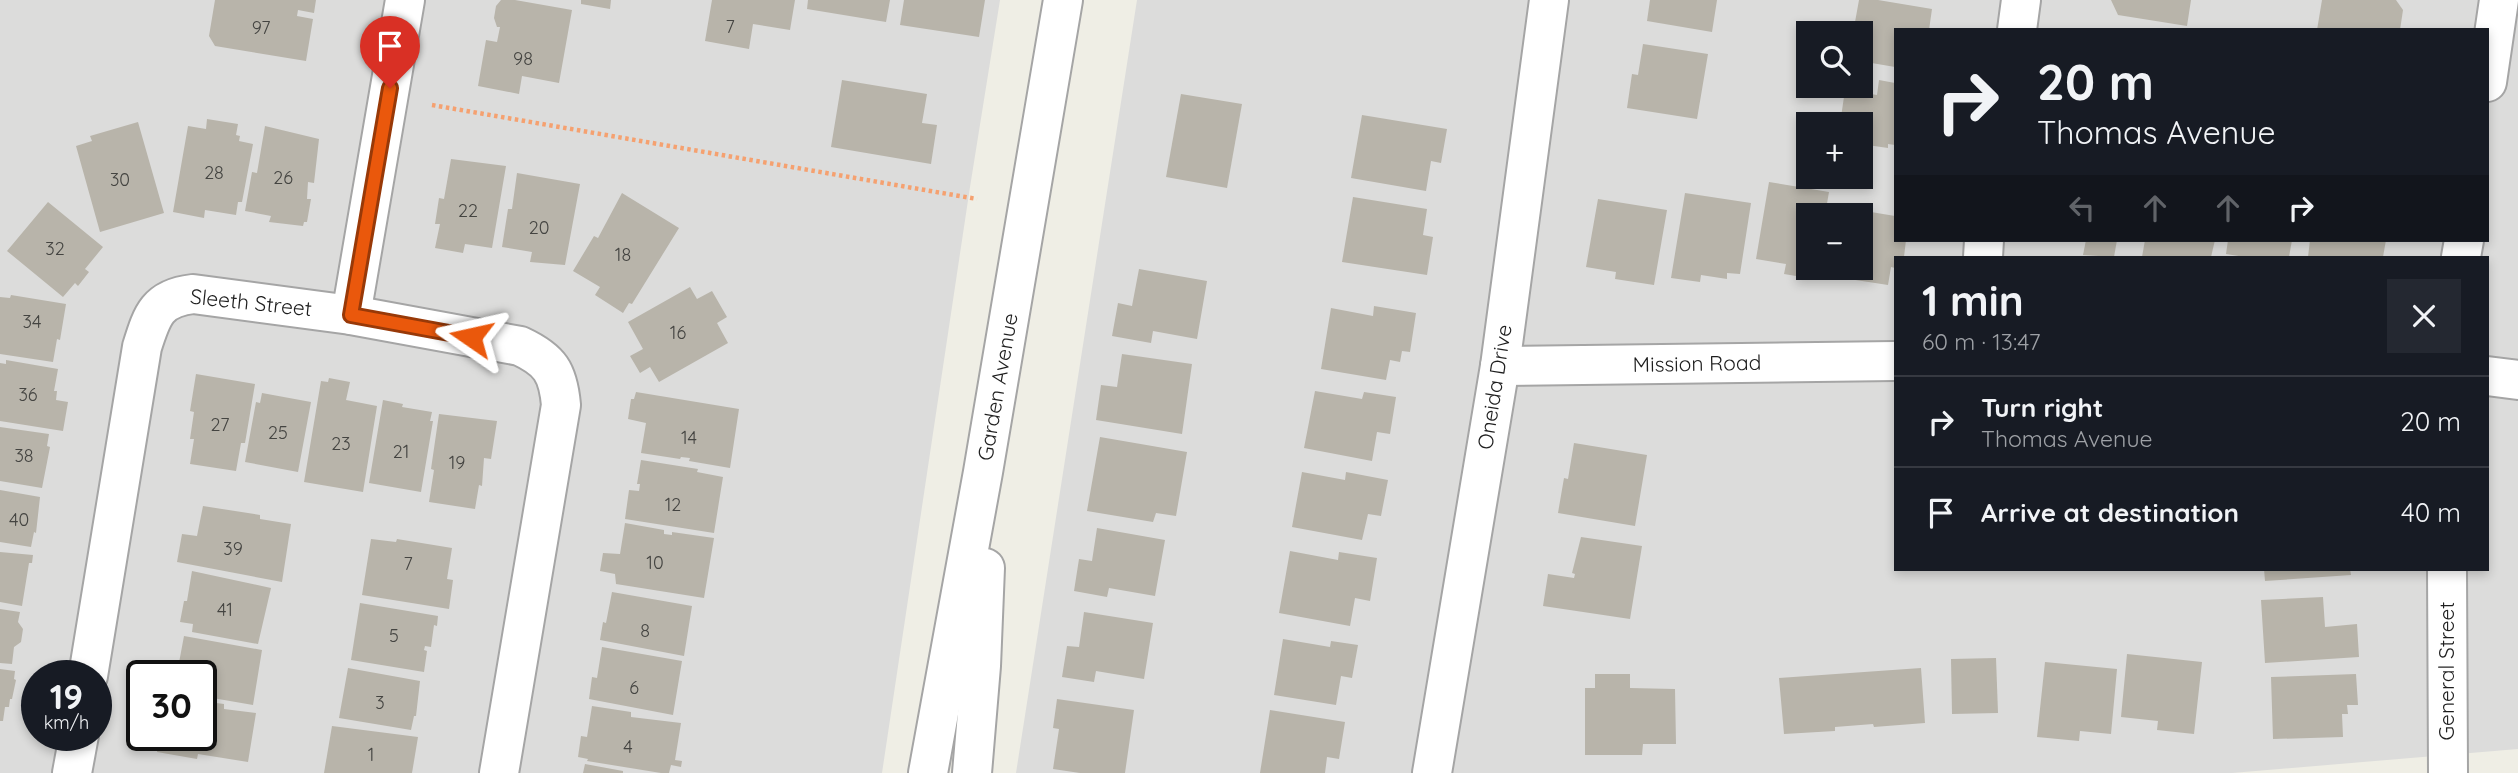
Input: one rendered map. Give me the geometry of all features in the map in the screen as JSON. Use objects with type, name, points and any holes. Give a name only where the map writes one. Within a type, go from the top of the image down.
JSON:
[{"type":"street","points":[[351,315],[405,0]]},
{"type":"street","name":"Garden Avenue","points":[[928,773],[983,472],[1063,0]]},
{"type":"street","name":"Oneida Drive","points":[[1432,773],[1500,366],[1549,0]]},
{"type":"street","points":[[2017,28],[2021,0]]},
{"type":"street","points":[[2489,68],[2499,0]]},
{"type":"street","name":"Sleeth Street","points":[[91,660],[142,346],[149,325],[160,307],[174,296],[193,294],[351,315],[520,346],[537,354],[553,369],[559,386],[561,405],[499,773]]},
{"type":"street","name":"Mission Road","points":[[1500,366],[1894,361]]},
{"type":"street","points":[[2489,376],[2518,380]]},
{"type":"street","points":[[972,773],[985,585],[983,472]]},
{"type":"street","name":"General Street","points":[[2446,571],[2448,773]]},
{"type":"street","points":[[72,773],[76,751]]},
{"type":"path","points":[[432,105],[977,199]]},
{"type":"shaded area","points":[[0,0],[1000,0],[882,773],[0,773]]},
{"type":"shaded area","points":[[1137,0],[2518,0],[2518,749],[2232,773],[1016,773]]},
{"type":"building","points":[[215,0],[316,0],[314,13],[298,10],[297,16],[313,19],[306,61],[215,46],[209,36]]},
{"type":"building","points":[[501,0],[572,10],[559,83],[522,76],[519,94],[478,86],[486,40],[497,42],[500,27],[497,27],[494,18],[496,6]]},
{"type":"building","points":[[581,0],[611,0],[610,9],[581,4]]},
{"type":"building","points":[[712,0],[795,0],[790,30],[753,24],[749,49],[705,41]]},
{"type":"building","points":[[808,0],[890,0],[886,22],[807,9]]},
{"type":"building","points":[[904,0],[985,0],[979,37],[900,25]]},
{"type":"building","points":[[1650,0],[1717,0],[1712,32],[1647,21]]},
{"type":"building","points":[[1859,0],[1878,0],[1932,9],[1929,28],[1894,28],[1894,67],[1873,63],[1873,21],[1855,21]]},
{"type":"building","points":[[2111,0],[2191,0],[2187,26],[2118,15]]},
{"type":"building","points":[[2322,0],[2396,0],[2403,10],[2400,28],[2317,28]]},
{"type":"building","points":[[1643,44],[1708,54],[1697,119],[1627,108],[1632,74],[1638,75]]},
{"type":"building","points":[[842,80],[927,94],[922,123],[937,125],[931,164],[831,147]]},
{"type":"building","points":[[1879,80],[1894,83],[1894,145],[1888,144],[1888,148],[1873,146],[1873,112],[1842,112],[1844,98],[1873,98],[1873,94],[1877,95]]},
{"type":"building","points":[[1181,94],[1242,104],[1227,188],[1166,177]]},
{"type":"building","points":[[1362,115],[1447,129],[1441,163],[1431,161],[1426,191],[1351,178]]},
{"type":"building","points":[[207,119],[238,124],[236,135],[240,136],[239,141],[253,144],[242,202],[238,202],[236,215],[205,210],[204,218],[173,212],[188,126],[206,129]]},
{"type":"building","points":[[138,122],[164,213],[100,232],[76,146],[92,141],[90,136]]},
{"type":"building","points":[[265,126],[319,139],[314,183],[308,182],[307,199],[311,199],[307,222],[304,222],[303,226],[269,222],[271,216],[245,211],[252,172],[257,173]]},
{"type":"building","points":[[451,159],[506,166],[492,248],[465,244],[463,253],[435,248],[440,224],[435,224],[439,198],[444,199]]},
{"type":"building","points":[[517,173],[580,184],[565,265],[530,262],[532,252],[502,247],[508,209],[512,209]]},
{"type":"building","points":[[1769,182],[1796,186],[1796,189],[1829,192],[1827,203],[1796,203],[1796,276],[1784,274],[1786,264],[1756,259]]},
{"type":"building","points":[[622,193],[679,228],[632,304],[629,303],[623,313],[595,295],[600,287],[573,271],[594,236],[598,238]]},
{"type":"building","points":[[1685,193],[1751,203],[1740,274],[1727,273],[1727,279],[1701,275],[1700,282],[1671,278]]},
{"type":"building","points":[[1353,197],[1427,209],[1423,235],[1433,237],[1427,275],[1342,262]]},
{"type":"building","points":[[1598,199],[1667,210],[1654,285],[1615,279],[1616,272],[1586,267]]},
{"type":"building","points":[[48,202],[103,247],[85,269],[89,272],[78,286],[75,283],[63,297],[7,251]]},
{"type":"building","points":[[1873,212],[1894,216],[1894,242],[1906,242],[1904,256],[1894,256],[1894,268],[1891,267],[1888,285],[1856,280],[1873,280]]},
{"type":"building","points":[[2086,242],[2117,242],[2114,256],[2083,255]]},
{"type":"building","points":[[2145,242],[2215,242],[2211,256],[2142,256]]},
{"type":"building","points":[[2228,242],[2292,242],[2289,256],[2226,254]]},
{"type":"building","points":[[2310,242],[2386,242],[2383,256],[2308,256]]},
{"type":"building","points":[[1139,269],[1207,281],[1197,339],[1153,331],[1151,343],[1112,336],[1118,303],[1132,306]]},
{"type":"building","points":[[690,287],[697,299],[712,291],[727,317],[717,323],[728,343],[659,382],[650,367],[640,373],[630,356],[643,349],[628,322]]},
{"type":"building","points":[[11,295],[66,304],[53,362],[0,354],[0,297],[10,298]]},
{"type":"building","points":[[1374,306],[1416,313],[1410,352],[1402,351],[1400,362],[1390,360],[1386,380],[1321,369],[1331,308],[1373,316]]},
{"type":"building","points":[[1122,354],[1192,364],[1182,434],[1096,420],[1101,385],[1117,387]]},
{"type":"building","points":[[6,360],[58,369],[54,391],[57,391],[56,400],[68,402],[63,431],[0,421],[0,363],[6,364]]},
{"type":"building","points":[[196,374],[255,384],[245,443],[241,443],[236,471],[190,464],[194,412],[190,411]]},
{"type":"building","points":[[329,378],[350,382],[346,400],[377,406],[363,492],[304,482],[321,381],[328,382]]},
{"type":"building","points":[[1315,391],[1362,399],[1364,392],[1396,397],[1390,434],[1377,432],[1372,461],[1304,448]]},
{"type":"building","points":[[636,392],[739,409],[730,468],[689,461],[690,458],[641,453],[646,423],[628,419],[631,399],[634,399]]},
{"type":"building","points":[[262,393],[311,402],[298,472],[245,462],[256,402],[260,403]]},
{"type":"building","points":[[383,400],[403,404],[402,407],[432,412],[430,421],[433,421],[421,492],[369,483]]},
{"type":"building","points":[[439,414],[497,421],[491,459],[484,458],[482,486],[479,485],[475,509],[429,502]]},
{"type":"building","points":[[0,427],[49,434],[47,446],[50,447],[42,488],[0,481]]},
{"type":"building","points":[[1100,437],[1187,452],[1176,516],[1156,513],[1153,522],[1087,511]]},
{"type":"building","points":[[1574,443],[1647,455],[1635,526],[1558,513],[1564,478],[1568,479]]},
{"type":"building","points":[[641,460],[698,469],[697,472],[723,477],[714,533],[625,519],[629,490],[639,491],[640,484],[637,484]]},
{"type":"building","points":[[1302,472],[1345,480],[1346,472],[1388,480],[1381,516],[1368,514],[1362,540],[1292,527]]},
{"type":"building","points":[[0,490],[40,497],[36,533],[34,532],[31,547],[0,542]]},
{"type":"building","points":[[203,506],[260,515],[260,519],[291,524],[282,582],[177,562],[182,534],[197,536]]},
{"type":"building","points":[[625,523],[664,530],[664,534],[672,535],[672,532],[714,538],[704,598],[616,584],[615,574],[600,571],[603,553],[620,554]]},
{"type":"building","points":[[1097,528],[1165,540],[1155,596],[1109,588],[1107,597],[1074,591],[1079,559],[1092,561]]},
{"type":"building","points":[[1581,537],[1642,546],[1630,619],[1543,606],[1548,574],[1574,578],[1575,574],[1572,573]]},
{"type":"building","points":[[371,539],[396,542],[397,539],[452,548],[447,579],[453,580],[449,609],[362,595]]},
{"type":"building","points":[[1290,551],[1338,560],[1339,552],[1377,558],[1370,601],[1355,598],[1350,626],[1279,613]]},
{"type":"building","points":[[0,552],[33,555],[32,563],[29,563],[22,606],[0,602]]},
{"type":"building","points":[[192,571],[271,588],[258,644],[192,632],[193,624],[180,622]]},
{"type":"building","points":[[2264,571],[2350,571],[2351,575],[2265,581]]},
{"type":"building","points":[[612,592],[692,606],[684,656],[600,640]]},
{"type":"building","points":[[2323,597],[2325,627],[2357,624],[2359,657],[2265,663],[2261,600]]},
{"type":"building","points":[[360,603],[438,616],[431,647],[425,646],[424,650],[427,651],[424,672],[351,660]]},
{"type":"building","points":[[0,609],[20,612],[18,622],[23,629],[21,642],[14,647],[12,664],[0,663]]},
{"type":"building","points":[[1084,612],[1153,623],[1144,679],[1096,671],[1094,682],[1062,677],[1067,646],[1079,647]]},
{"type":"building","points":[[184,636],[262,650],[253,705],[217,699],[217,660],[180,660]]},
{"type":"building","points":[[1283,639],[1330,647],[1331,641],[1358,645],[1352,678],[1341,676],[1336,705],[1274,695]]},
{"type":"building","points":[[602,647],[682,661],[673,715],[589,699],[592,677],[597,678]]},
{"type":"building","points":[[2127,654],[2202,662],[2194,734],[2157,730],[2158,721],[2121,717]]},
{"type":"building","points":[[1996,658],[1998,713],[1952,714],[1951,659]]},
{"type":"building","points":[[2045,662],[2117,669],[2111,734],[2080,731],[2079,741],[2037,737]]},
{"type":"building","points":[[348,668],[420,681],[416,716],[411,730],[339,718]]},
{"type":"building","points":[[1921,668],[1925,723],[1874,727],[1873,724],[1835,727],[1835,731],[1784,734],[1779,678]]},
{"type":"building","points":[[0,669],[15,671],[16,680],[9,707],[5,707],[3,721],[0,721]]},
{"type":"building","points":[[1595,674],[1630,674],[1630,688],[1675,689],[1676,744],[1643,744],[1642,755],[1585,755],[1585,688],[1595,688]]},
{"type":"building","points":[[2356,674],[2358,705],[2347,705],[2348,714],[2342,714],[2343,737],[2273,739],[2271,677]]},
{"type":"building","points":[[1057,699],[1134,710],[1125,773],[1080,773],[1053,769],[1059,729],[1053,728]]},
{"type":"building","points":[[217,703],[224,704],[224,709],[256,713],[248,762],[198,754],[197,759],[157,752],[217,751]]},
{"type":"building","points":[[592,706],[631,712],[631,717],[681,723],[675,760],[682,761],[681,767],[671,765],[669,773],[661,773],[587,761],[588,759],[578,757],[581,736],[587,737]]},
{"type":"building","points":[[1270,710],[1345,722],[1339,759],[1327,757],[1325,773],[1260,773]]},
{"type":"building","points":[[332,726],[418,737],[412,773],[324,773]]},
{"type":"building","points":[[585,764],[623,771],[623,773],[583,773]]},
{"type":"route","points":[[390,88],[351,315],[471,337]]}]
